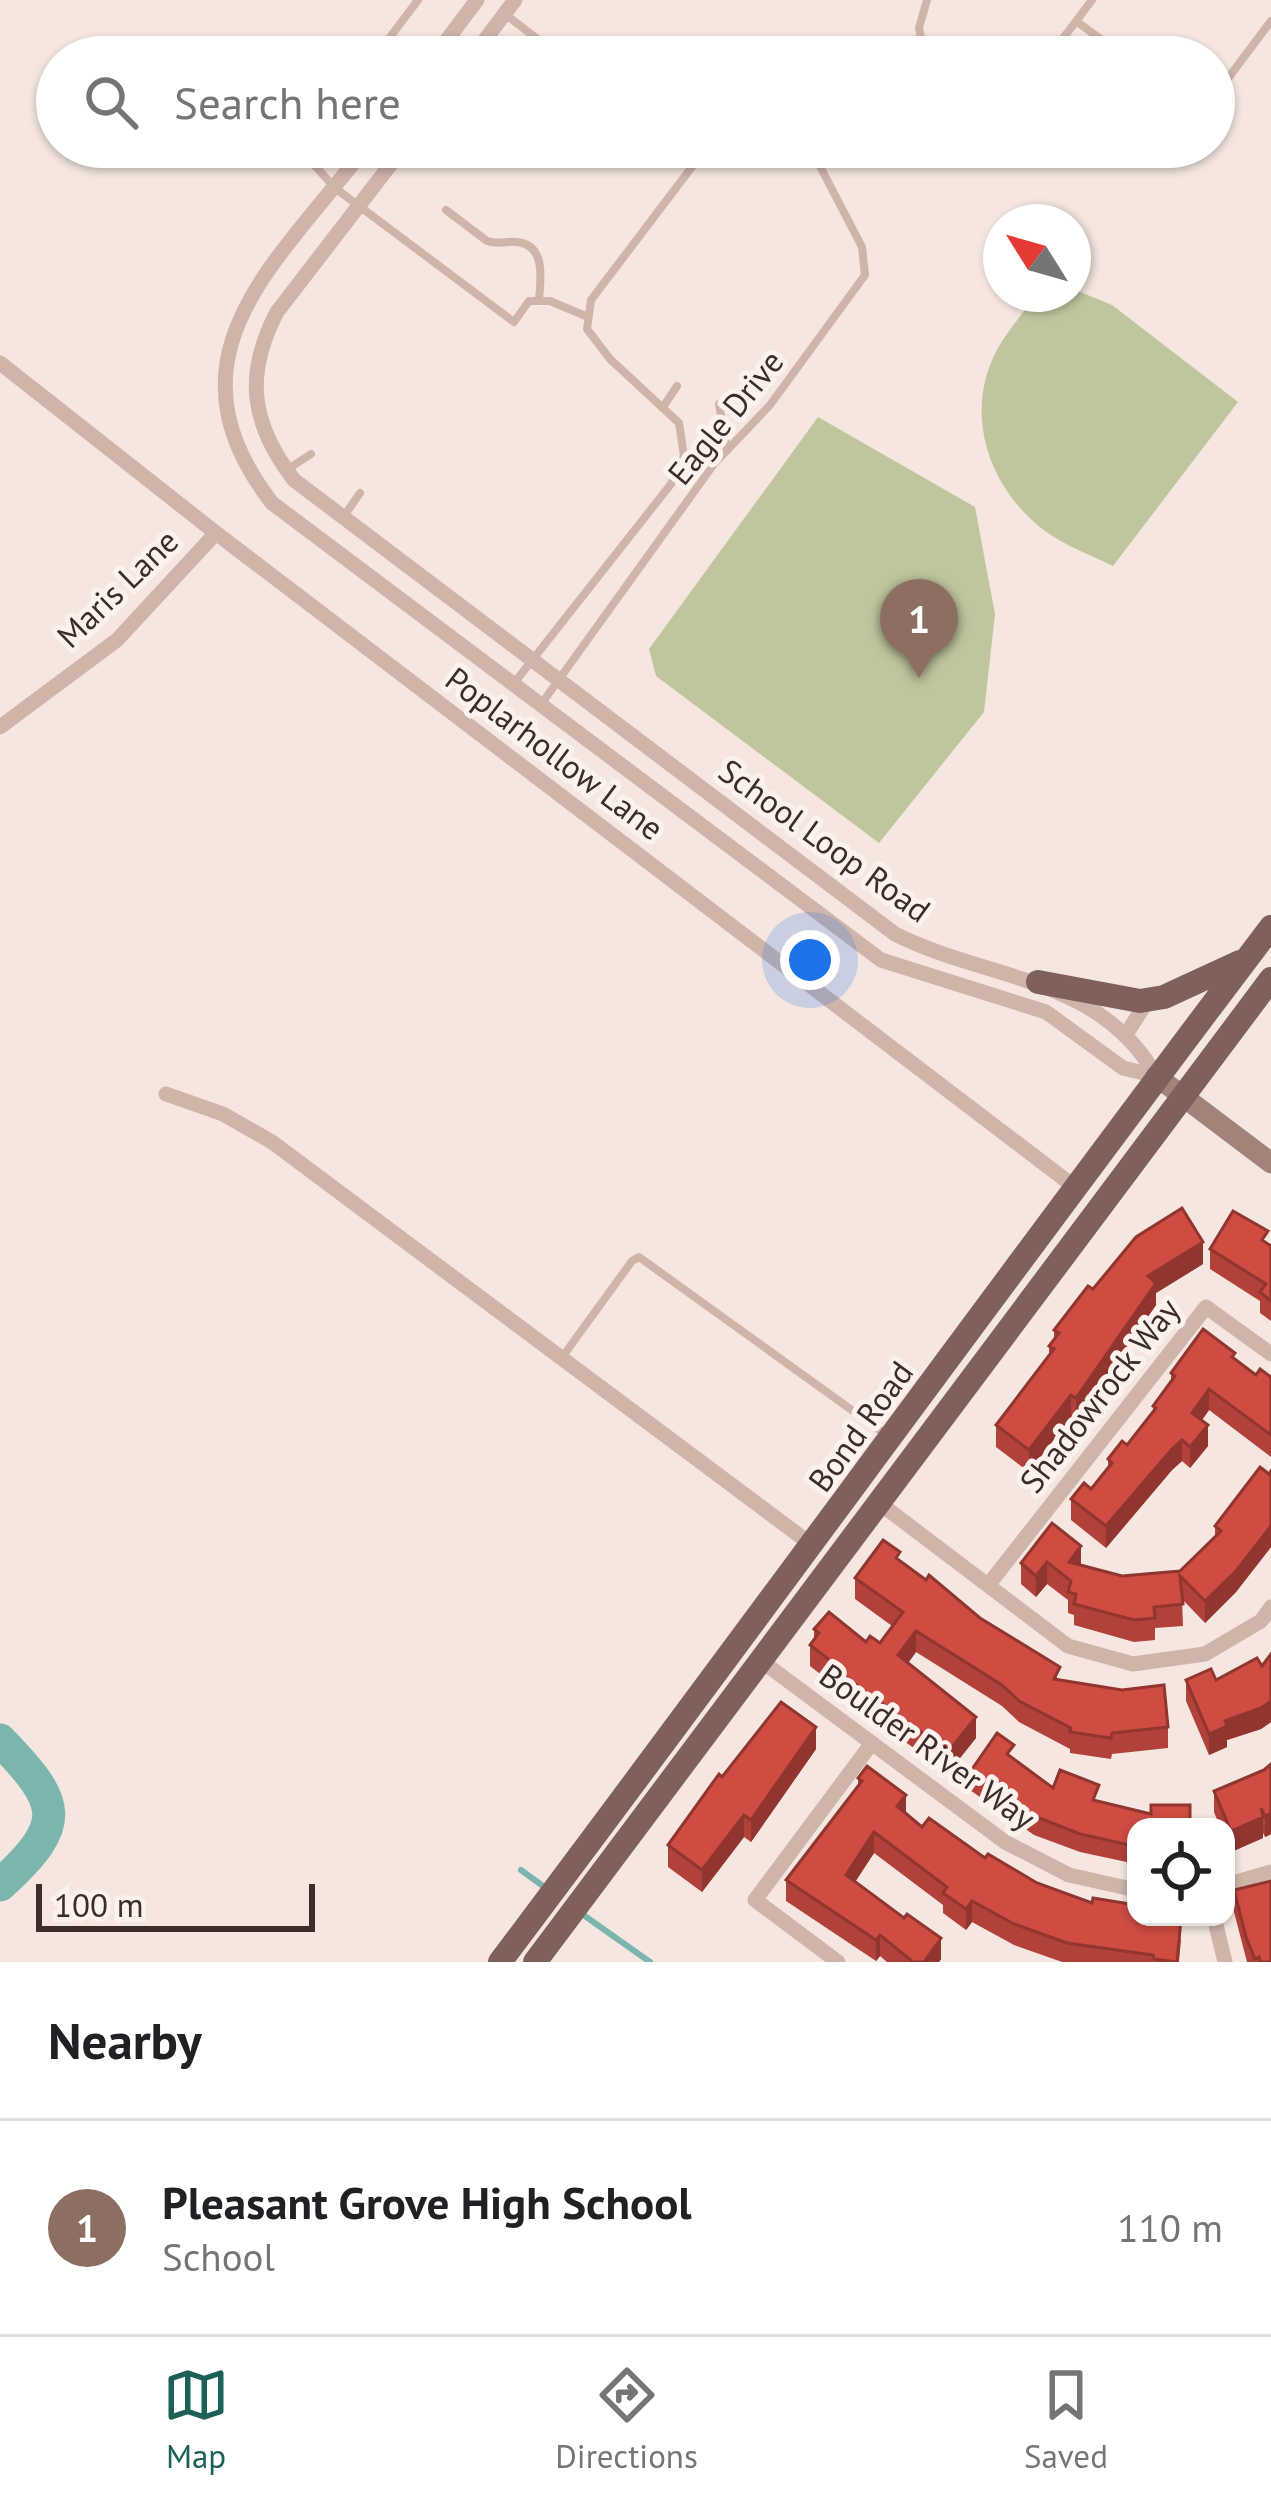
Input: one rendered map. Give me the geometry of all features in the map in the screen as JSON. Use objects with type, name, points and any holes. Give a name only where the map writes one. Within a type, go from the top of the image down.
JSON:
[{"type":"main road","name":"Bond Road","points":[[500,1962],[1271,927]]},
{"type":"main road","points":[[1037,982],[1148,1000],[1199,983],[1247,959]]},
{"type":"main road","name":"Bond Road","points":[[540,1955],[1271,979]]},
{"type":"main road","points":[[760,1660],[760,1637],[840,1527],[843,1504]]},
{"type":"street","points":[[450,36],[478,0]]},
{"type":"street","points":[[488,36],[510,7]]},
{"type":"street","name":"School Loop Road","points":[[350,168],[251,295],[232,330],[223,379],[229,427],[247,470],[272,502],[881,960],[1046,1012],[1123,1068],[1156,1076]]},
{"type":"street","name":"School Loop Road","points":[[388,168],[277,312],[262,340],[255,380],[259,418],[286,470],[895,934],[920,947],[1037,982],[1082,1005],[1140,1047],[1156,1076]]},
{"type":"street","name":"Poplarhollow Lane","points":[[0,363],[1076,1188]]},
{"type":"street","name":"Maris Lane","points":[[0,727],[117,640],[216,532]]},
{"type":"street","points":[[1125,1036],[1148,1000]]},
{"type":"street","points":[[1156,1076],[1271,1163]]},
{"type":"street","points":[[166,1094],[223,1114],[272,1142],[812,1545]]},
{"type":"street","name":"Shadowrock Way","points":[[989,1584],[1206,1307],[1271,1354]]},
{"type":"street","points":[[878,1502],[1068,1646],[1133,1664],[1205,1654],[1261,1621],[1271,1607]]},
{"type":"street","name":"Boulder River Way","points":[[760,1660],[1032,1858],[1070,1875],[1127,1888]]},
{"type":"street","points":[[838,1962],[754,1900],[872,1743]]},
{"type":"street","points":[[1235,1882],[1271,1872]]},
{"type":"street","points":[[1216,1926],[1226,1962]]},
{"type":"lane","points":[[391,36],[418,0]]},
{"type":"lane","points":[[921,36],[927,0]]},
{"type":"lane","points":[[1065,36],[1092,0]]},
{"type":"lane","points":[[510,7],[539,36]]},
{"type":"lane","points":[[1076,21],[1096,36]]},
{"type":"lane","points":[[1235,69],[1271,21]]},
{"type":"lane","points":[[317,168],[335,188],[514,322],[529,301],[538,299],[588,317],[591,300],[691,168]]},
{"type":"lane","name":"Eagle Drive","points":[[541,704],[727,451],[770,405],[865,275],[862,247],[821,168]]},
{"type":"lane","points":[[446,210],[495,245],[522,242],[529,246],[542,268],[538,299]]},
{"type":"lane","name":"Eagle Drive","points":[[514,684],[671,484],[684,456],[679,423],[610,359],[587,329],[588,317]]},
{"type":"lane","points":[[663,406],[677,386]]},
{"type":"lane","points":[[719,404],[727,451]]},
{"type":"lane","points":[[286,470],[311,454]]},
{"type":"lane","points":[[343,517],[360,493]]},
{"type":"lane","points":[[562,1357],[639,1257],[891,1439]]},
{"type":"green space","points":[[1091,296],[1112,305],[1238,402],[1113,566],[1053,536],[1025,514],[996,472],[982,423],[982,398],[987,373],[1024,312],[1091,312]]},
{"type":"green space","points":[[818,417],[975,507],[995,614],[984,712],[879,843],[656,676],[649,649]]},
{"type":"building","points":[[1182,1208],[1203,1242],[1148,1276],[1156,1283],[1076,1398],[1071,1395],[1029,1450],[996,1425],[1054,1349],[1049,1346],[1059,1333],[1054,1330],[1136,1237]]},
{"type":"building","points":[[1233,1211],[1268,1231],[1262,1240],[1271,1246],[1271,1301],[1260,1292],[1266,1284],[1210,1249]]},
{"type":"building","points":[[1203,1329],[1256,1375],[1260,1369],[1271,1377],[1271,1435],[1209,1389],[1192,1413],[1208,1425],[1190,1447],[1182,1440],[1172,1449],[1106,1526],[1071,1499],[1084,1483],[1091,1489],[1122,1441],[1127,1445],[1156,1408],[1153,1406],[1175,1376],[1171,1373]]},
{"type":"building","points":[[1260,1467],[1271,1471],[1271,1526],[1205,1601],[1180,1576],[1183,1604],[1154,1607],[1155,1618],[1134,1620],[1074,1604],[1076,1594],[1068,1592],[1071,1581],[1047,1562],[1036,1576],[1021,1563],[1052,1523],[1081,1546],[1069,1562],[1122,1576],[1180,1571],[1221,1531],[1215,1526]]},
{"type":"building","points":[[883,1540],[900,1552],[896,1558],[926,1580],[929,1575],[980,1618],[1060,1667],[1054,1679],[1122,1690],[1164,1685],[1168,1727],[1112,1733],[1111,1738],[1070,1732],[1071,1728],[1019,1701],[1002,1685],[916,1631],[898,1655],[976,1717],[948,1752],[810,1645],[819,1633],[814,1629],[829,1612],[866,1642],[870,1636],[880,1643],[903,1612],[855,1578]]},
{"type":"building","points":[[1271,1654],[1271,1701],[1225,1721],[1227,1726],[1209,1734],[1186,1680],[1211,1669],[1216,1680],[1257,1658],[1262,1666]]},
{"type":"building","points":[[781,1702],[816,1727],[751,1820],[744,1815],[702,1870],[668,1845],[719,1774],[722,1777]]},
{"type":"building","points":[[997,1733],[1014,1745],[1007,1754],[1053,1788],[1060,1770],[1099,1785],[1093,1800],[1151,1814],[1151,1805],[1190,1805],[1190,1818],[1127,1818],[1127,1844],[1080,1834],[1034,1816],[970,1772]]},
{"type":"building","points":[[1271,1764],[1271,1813],[1265,1816],[1261,1808],[1263,1817],[1235,1829],[1235,1818],[1225,1818],[1214,1791]]},
{"type":"building","points":[[867,1766],[906,1795],[897,1806],[922,1827],[929,1818],[985,1858],[988,1854],[1037,1883],[1092,1903],[1093,1898],[1127,1904],[1127,1926],[1180,1926],[1177,1962],[1067,1943],[1014,1924],[972,1901],[966,1909],[943,1893],[947,1887],[874,1832],[846,1875],[904,1918],[907,1914],[941,1938],[924,1962],[913,1962],[880,1935],[876,1940],[786,1880],[862,1781],[858,1778]]},
{"type":"building","points":[[1271,1881],[1271,1962],[1255,1959],[1235,1890]]},
{"type":"waterway","points":[[0,1740],[36,1781],[49,1813],[37,1845],[0,1885]]},
{"type":"waterway","points":[[521,1870],[547,1889]]},
{"type":"waterway","points":[[582,1914],[650,1962]]},
{"type":"place","name":"Pleasant Grove High School","points":[[919,678]]}]
